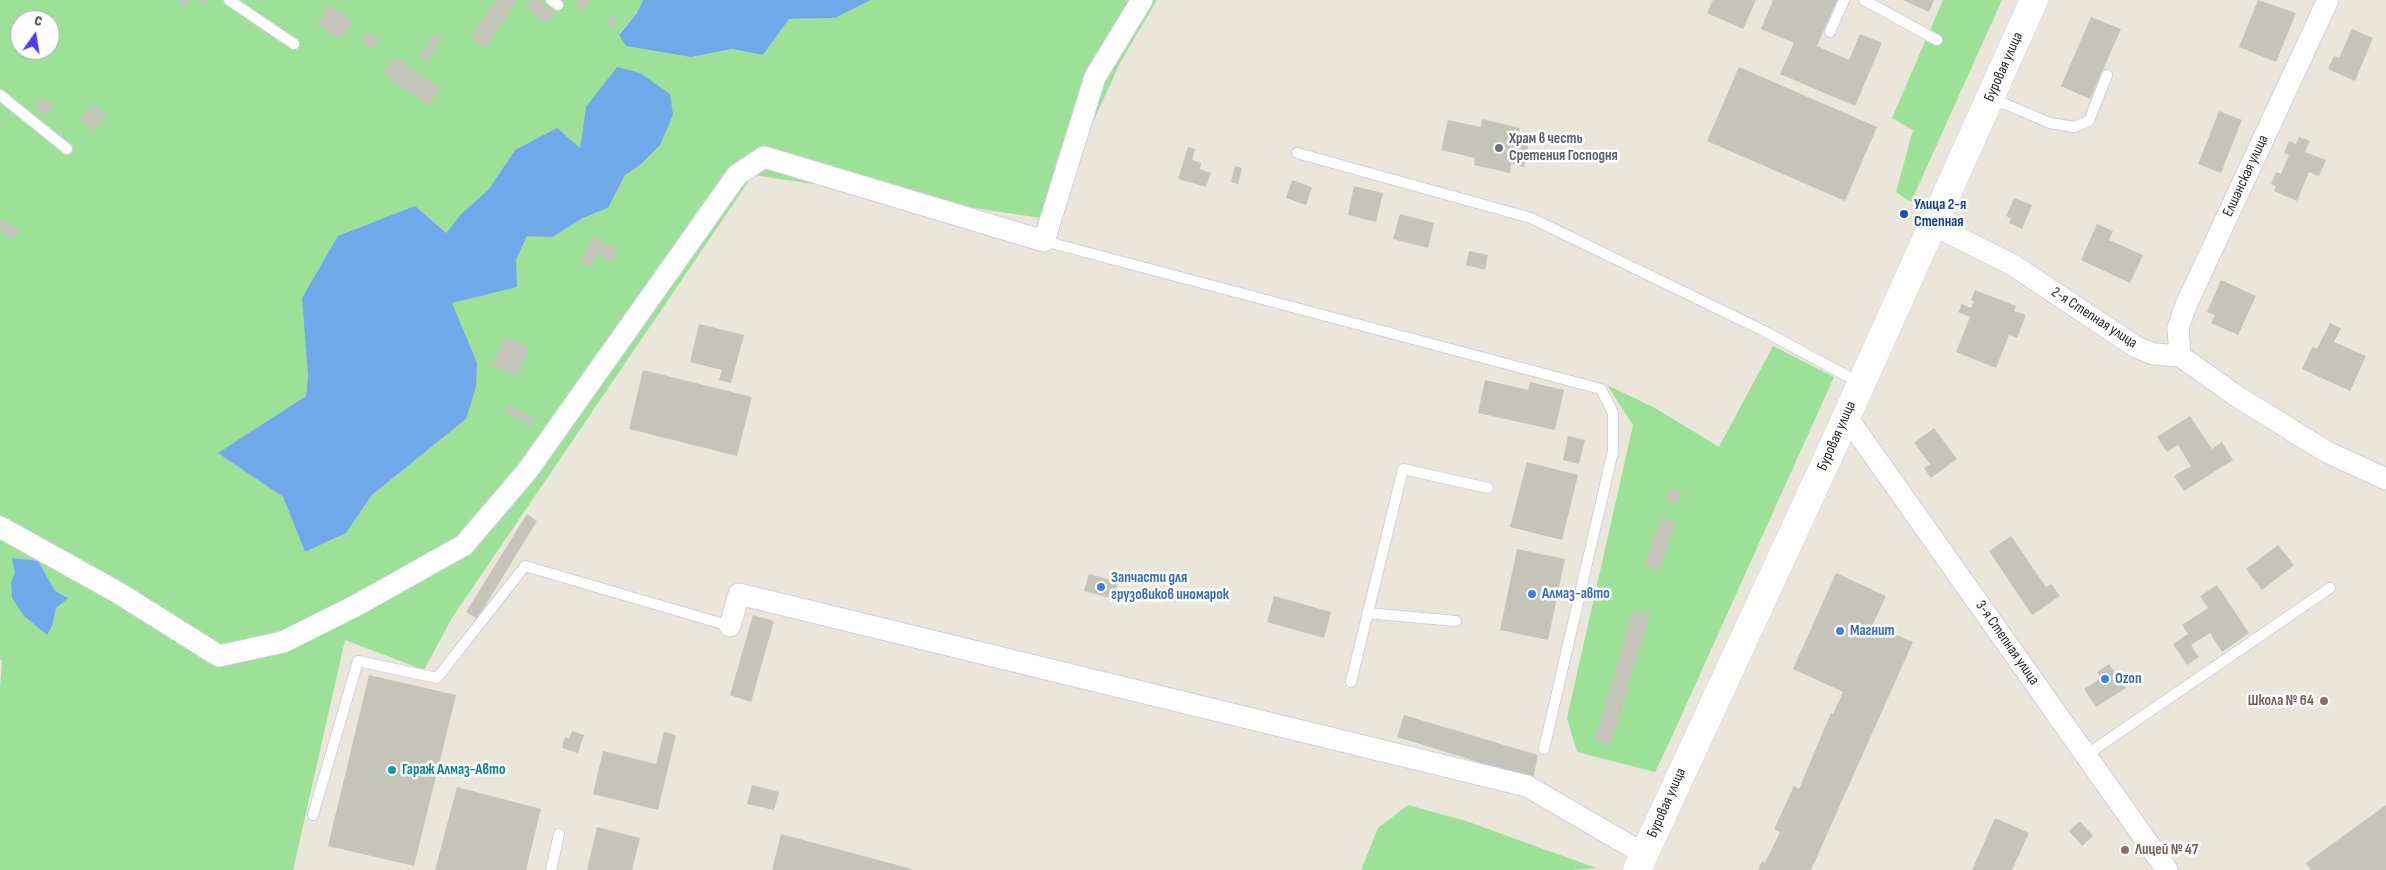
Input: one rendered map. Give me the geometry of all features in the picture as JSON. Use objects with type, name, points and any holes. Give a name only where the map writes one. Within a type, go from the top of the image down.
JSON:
[{"type":"main road","name":"Буровая улица","points":[[1641,862],[1846,416],[2034,0]]},
{"type":"street","points":[[0,527],[117,592],[219,656],[283,642],[357,605],[464,545],[528,470],[737,175],[764,157],[1044,241],[1095,77],[1142,0]]},
{"type":"street","name":"Елшанская улица","points":[[2180,356],[2178,328],[2186,305],[2328,0]]},
{"type":"street","name":"2-я Степная улица","points":[[1933,225],[2013,265],[2136,347],[2154,354],[2180,356]]},
{"type":"street","points":[[2180,356],[2238,396],[2327,452],[2386,480]]},
{"type":"street","name":"3-я Степная улица","points":[[1846,416],[2167,870]]},
{"type":"street","points":[[730,626],[739,594],[1527,786],[1641,862]]},
{"type":"lane","points":[[229,0],[294,44]]},
{"type":"lane","points":[[1830,32],[1844,0]]},
{"type":"lane","points":[[1864,0],[1936,40]]},
{"type":"lane","points":[[1990,97],[2050,123],[2074,126],[2090,121],[2107,75]]},
{"type":"lane","points":[[0,95],[67,149]]},
{"type":"lane","points":[[1297,153],[1530,218],[1762,330],[1861,383]]},
{"type":"lane","points":[[1044,241],[1601,390],[1613,414],[1614,451],[1544,749]]},
{"type":"lane","points":[[1351,682],[1404,469],[1488,488]]},
{"type":"lane","points":[[313,815],[358,662],[437,678],[525,566],[730,626]]},
{"type":"lane","points":[[2086,755],[2330,588]]},
{"type":"lane","points":[[1367,613],[1456,622]]},
{"type":"lane","points":[[551,870],[559,834]]},
{"type":"green space","points":[[0,0],[643,0],[637,13],[619,34],[691,57],[732,49],[763,55],[789,19],[835,18],[871,0],[1157,0],[1121,61],[1092,124],[1061,221],[753,175],[452,618],[424,670],[345,640],[293,870],[0,870],[0,688],[2,661],[0,659]],"holes":[[[586,107],[640,165],[625,174],[608,208],[583,218],[552,236],[527,236],[516,260],[475,297],[452,303],[461,328],[466,419],[372,495],[346,533],[305,552],[283,497],[219,453],[306,396],[308,375],[446,234],[461,214],[488,190],[515,150],[580,148]]]},
{"type":"green space","points":[[1943,0],[2002,0],[1911,202],[1896,192],[1913,130],[1892,118]]},
{"type":"green space","points":[[1773,346],[1834,377],[1655,772],[1577,752],[1567,718],[1633,425],[1607,385],[1655,408],[1719,447]]},
{"type":"green space","points":[[1408,805],[1466,821],[1596,868],[1572,870],[1361,870],[1378,828]]},
{"type":"water","points":[[643,0],[871,0],[835,18],[789,19],[763,55],[732,49],[691,57],[626,46],[619,35],[637,13]]},
{"type":"water","points":[[617,67],[640,73],[670,94],[673,115],[660,145],[640,165],[625,175],[608,208],[583,218],[552,237],[527,236],[516,260],[517,287],[452,303],[477,363],[476,387],[466,419],[372,495],[346,533],[305,552],[283,497],[218,453],[306,396],[308,375],[302,298],[338,236],[415,206],[446,233],[461,214],[488,190],[515,150],[557,128],[580,148],[586,107]]},
{"type":"water","points":[[12,558],[38,561],[55,591],[68,598],[56,608],[52,626],[47,635],[24,616],[12,598],[11,582],[15,573]]},
{"type":"building","points":[[179,0],[190,0],[186,6]]},
{"type":"building","points":[[198,0],[208,0],[204,5]]},
{"type":"building","points":[[496,0],[513,0],[517,2],[485,48],[470,37]]},
{"type":"building","points":[[530,0],[538,0],[555,12],[547,23],[525,7]]},
{"type":"building","points":[[579,0],[590,0],[582,11],[575,5]]},
{"type":"building","points":[[1713,0],[1756,0],[1743,29],[1707,13]]},
{"type":"building","points":[[1773,0],[1837,0],[1817,46],[1849,60],[1860,34],[1882,43],[1855,106],[1780,74],[1794,43],[1761,29]]},
{"type":"building","points":[[1903,0],[1934,0],[1929,12]]},
{"type":"building","points":[[2258,0],[2296,13],[2276,62],[2239,47]]},
{"type":"building","points":[[329,5],[353,21],[340,39],[317,23]]},
{"type":"building","points":[[615,16],[616,26],[609,27],[608,17]]},
{"type":"building","points":[[2091,17],[2121,29],[2090,99],[2061,86]]},
{"type":"building","points":[[2352,29],[2373,38],[2355,81],[2328,69],[2334,56],[2339,58]]},
{"type":"building","points":[[368,32],[379,40],[372,50],[361,42]]},
{"type":"building","points":[[435,33],[442,38],[426,62],[419,57]]},
{"type":"building","points":[[395,57],[440,88],[428,106],[383,74]]},
{"type":"building","points":[[1739,67],[1877,127],[1845,201],[1707,141]]},
{"type":"building","points":[[42,97],[53,106],[45,116],[34,106]]},
{"type":"building","points":[[93,104],[106,115],[93,131],[80,120]]},
{"type":"building","points":[[2219,111],[2242,120],[2221,173],[2198,164]]},
{"type":"building","points":[[1482,119],[1520,128],[1517,139],[1529,142],[1524,167],[1511,164],[1510,173],[1474,165],[1475,158],[1441,150],[1448,120],[1481,127]]},
{"type":"building","points":[[2299,137],[2310,141],[2305,152],[2326,160],[2319,176],[2309,172],[2297,201],[2274,191],[2276,186],[2271,184],[2276,172],[2281,174],[2289,155],[2284,153],[2289,141],[2296,144]]},
{"type":"building","points":[[1188,147],[1195,149],[1192,160],[1201,163],[1200,169],[1211,173],[1206,187],[1178,179]]},
{"type":"building","points":[[1235,166],[1242,168],[1238,184],[1231,182]]},
{"type":"building","points":[[1292,180],[1312,187],[1306,205],[1286,198]]},
{"type":"building","points":[[1354,186],[1383,193],[1376,222],[1348,215]]},
{"type":"building","points":[[2014,198],[2032,205],[2022,229],[2009,223],[2011,218],[2006,216]]},
{"type":"building","points":[[1400,214],[1434,223],[1428,248],[1393,239]]},
{"type":"building","points":[[4,220],[19,232],[12,240],[0,230],[0,224]]},
{"type":"building","points":[[2097,224],[2113,231],[2109,240],[2143,255],[2130,283],[2081,260]]},
{"type":"building","points":[[593,237],[618,250],[612,262],[597,254],[591,267],[580,262]]},
{"type":"building","points":[[1469,251],[1488,255],[1485,270],[1466,265]]},
{"type":"building","points":[[2221,280],[2256,296],[2238,335],[2211,323],[2215,315],[2207,312]]},
{"type":"building","points":[[1975,290],[2016,306],[2014,311],[2026,315],[2017,338],[2009,335],[1996,368],[1956,352],[1970,317],[1958,312],[1962,304],[1971,308],[1974,301],[1971,300]]},
{"type":"building","points":[[2330,323],[2341,328],[2334,342],[2366,356],[2350,391],[2302,369],[2312,347],[2317,349]]},
{"type":"building","points":[[699,324],[744,335],[731,383],[719,380],[722,370],[690,362]]},
{"type":"building","points":[[504,337],[529,347],[518,376],[493,366]]},
{"type":"building","points":[[643,370],[752,397],[737,456],[629,429]]},
{"type":"building","points":[[1485,380],[1528,390],[1530,382],[1564,390],[1555,430],[1478,413]]},
{"type":"building","points":[[509,404],[535,419],[531,426],[505,411]]},
{"type":"building","points":[[2190,416],[2212,449],[2222,442],[2233,460],[2184,491],[2174,476],[2191,466],[2178,445],[2167,452],[2157,437]]},
{"type":"building","points":[[1934,428],[1957,459],[1931,478],[1924,468],[1930,464],[1914,443]]},
{"type":"building","points":[[1568,436],[1585,440],[1579,464],[1563,460]]},
{"type":"building","points":[[1527,462],[1578,475],[1562,540],[1510,527]]},
{"type":"building","points":[[1668,489],[1682,493],[1678,504],[1665,500]]},
{"type":"building","points":[[527,514],[537,521],[477,619],[466,612]]},
{"type":"building","points":[[1660,517],[1675,522],[1660,570],[1645,566]]},
{"type":"building","points":[[2011,536],[2046,587],[2051,584],[2060,596],[2032,615],[1989,551]]},
{"type":"building","points":[[2278,545],[2294,565],[2262,590],[2246,569]]},
{"type":"building","name":"Алмаз-авто","points":[[1517,549],[1565,559],[1548,640],[1500,630]]},
{"type":"building","points":[[1836,573],[1886,596],[1873,624],[1913,642],[1811,870],[1758,870],[1762,861],[1765,863],[1780,832],[1774,829],[1794,786],[1799,789],[1831,713],[1833,714],[1843,692],[1793,669]]},
{"type":"building","name":"Запчасти для грузовиков иномарок","points":[[1089,574],[1118,582],[1114,599],[1084,591]]},
{"type":"building","points":[[2217,585],[2249,633],[2222,652],[2210,633],[2191,645],[2199,657],[2187,665],[2173,644],[2188,634],[2182,625],[2208,608],[2200,596]]},
{"type":"building","points":[[1274,596],[1331,612],[1324,638],[1267,622]]},
{"type":"building","points":[[1633,610],[1650,614],[1611,745],[1595,740]]},
{"type":"building","points":[[753,615],[774,621],[751,702],[730,695]]},
{"type":"building","points":[[2109,664],[2126,688],[2096,707],[2084,689],[2101,678],[2097,672]]},
{"type":"building","name":"Гараж Алмаз-Авто","points":[[369,675],[456,695],[414,866],[328,846]]},
{"type":"building","points":[[1404,715],[1538,755],[1533,779],[1397,737]]},
{"type":"building","points":[[572,731],[584,735],[578,753],[562,748],[565,737],[569,739]]},
{"type":"building","points":[[664,732],[676,735],[658,810],[593,794],[603,751],[656,764]]},
{"type":"building","points":[[752,785],[779,792],[774,810],[747,804]]},
{"type":"building","points":[[457,787],[541,809],[526,870],[435,870]]},
{"type":"building","points":[[2386,805],[2386,870],[2311,870],[2306,863]]},
{"type":"building","points":[[1995,818],[2029,833],[2012,870],[1972,870]]},
{"type":"building","points":[[2080,821],[2093,836],[2082,846],[2069,831]]},
{"type":"building","points":[[597,827],[640,838],[632,870],[587,870]]},
{"type":"building","points":[[781,834],[912,869],[912,870],[772,870]]},
{"type":"place","name":"Храм в честь Сретения Господня","points":[[1499,148]]},
{"type":"place","name":"Улица 2-я Степная","points":[[1904,214]]},
{"type":"place","name":"Запчасти для грузовиков иномарок","points":[[1101,587]]},
{"type":"place","name":"Алмаз-авто","points":[[1532,594]]},
{"type":"place","name":"Магнит","points":[[1840,631]]},
{"type":"place","name":"Ozon","points":[[2105,679]]},
{"type":"place","name":"Школа № 64","points":[[2324,701]]},
{"type":"place","name":"Гараж Алмаз-Авто","points":[[392,770]]},
{"type":"place","name":"Лицей № 47","points":[[2125,850]]}]
